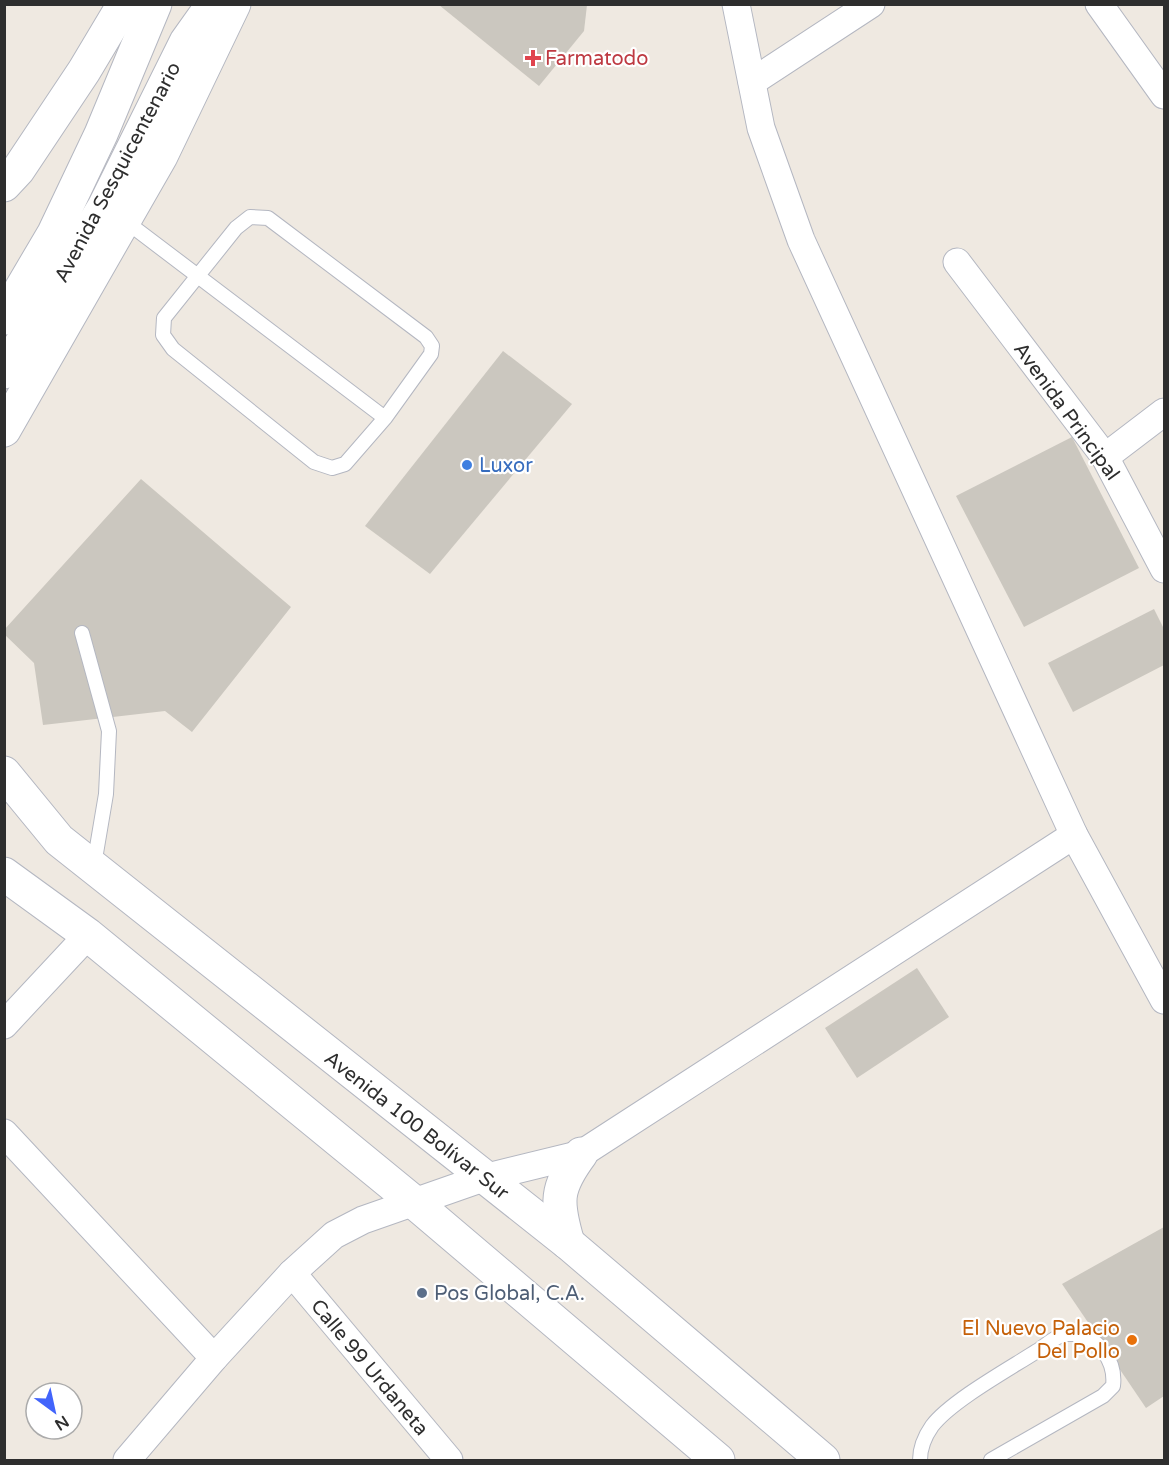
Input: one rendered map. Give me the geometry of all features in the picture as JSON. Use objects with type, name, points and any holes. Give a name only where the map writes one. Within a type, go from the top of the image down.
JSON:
[{"type":"street","points":[[4,185],[18,170],[71,91],[124,4]]},
{"type":"street","name":"Avenida Sesquicentenario","points":[[4,372],[104,207],[186,42],[213,4]]},
{"type":"street","points":[[4,430],[161,156],[234,4]]},
{"type":"street","points":[[736,4],[761,128],[801,240],[1074,835],[1164,1000]]},
{"type":"street","points":[[752,82],[871,4]]},
{"type":"street","points":[[1099,4],[1164,95]]},
{"type":"street","name":"Avenida Sesquicentenario","points":[[4,318],[54,233],[101,134],[149,19]]},
{"type":"street","name":"Avenida Principal","points":[[957,262],[1105,457],[1164,569]]},
{"type":"street","points":[[1105,457],[1164,412]]},
{"type":"street","points":[[4,773],[59,840]]},
{"type":"street","name":"Avenida 100 Bolívar Sur","points":[[4,797],[568,1243],[823,1461]]},
{"type":"street","points":[[127,1461],[214,1358],[292,1273],[334,1235],[363,1220],[483,1178],[580,1154],[1074,835]]},
{"type":"street","points":[[4,874],[88,935],[415,1203],[718,1461]]},
{"type":"street","points":[[4,1024],[88,935]]},
{"type":"street","points":[[4,1133],[214,1358]]},
{"type":"street","points":[[568,1243],[560,1212],[561,1188],[566,1174],[580,1154]]},
{"type":"street","name":"Calle 99 Urdaneta","points":[[292,1273],[449,1461]]},
{"type":"lane","points":[[250,217],[268,218],[426,336],[432,346],[431,354],[386,418],[345,464],[332,468],[314,462],[173,349],[163,335],[164,318],[197,275],[236,228],[250,217]]},
{"type":"lane","points":[[124,220],[386,418]]},
{"type":"lane","points":[[82,633],[109,731],[106,794],[93,867]]},
{"type":"lane","points":[[920,1461],[923,1442],[933,1426],[950,1409],[989,1382],[1065,1334],[1082,1335],[1098,1345],[1110,1361],[1114,1376],[1113,1386],[1103,1396],[991,1461]]},
{"type":"building","name":"Farmatodo","points":[[439,5],[587,5],[584,31],[539,86]]},
{"type":"building","name":"Luxor","points":[[503,351],[572,404],[430,574],[365,526]]},
{"type":"building","points":[[1072,437],[1139,568],[1024,627],[956,496]]},
{"type":"building","points":[[141,479],[291,607],[192,732],[165,711],[43,725],[34,663],[4,634],[4,630]]},
{"type":"building","points":[[1154,609],[1164,629],[1164,665],[1073,712],[1048,663]]},
{"type":"building","points":[[917,968],[949,1017],[857,1078],[825,1028]]},
{"type":"building","name":"El Nuevo Palacio Del Pollo","points":[[1164,1227],[1164,1396],[1146,1408],[1062,1284]]},
{"type":"place","name":"Farmatodo","points":[[533,58]]},
{"type":"place","name":"Luxor","points":[[467,465]]},
{"type":"place","name":"Pos Global, C.A.","points":[[422,1293]]},
{"type":"place","name":"El Nuevo Palacio Del Pollo","points":[[1132,1340]]}]
